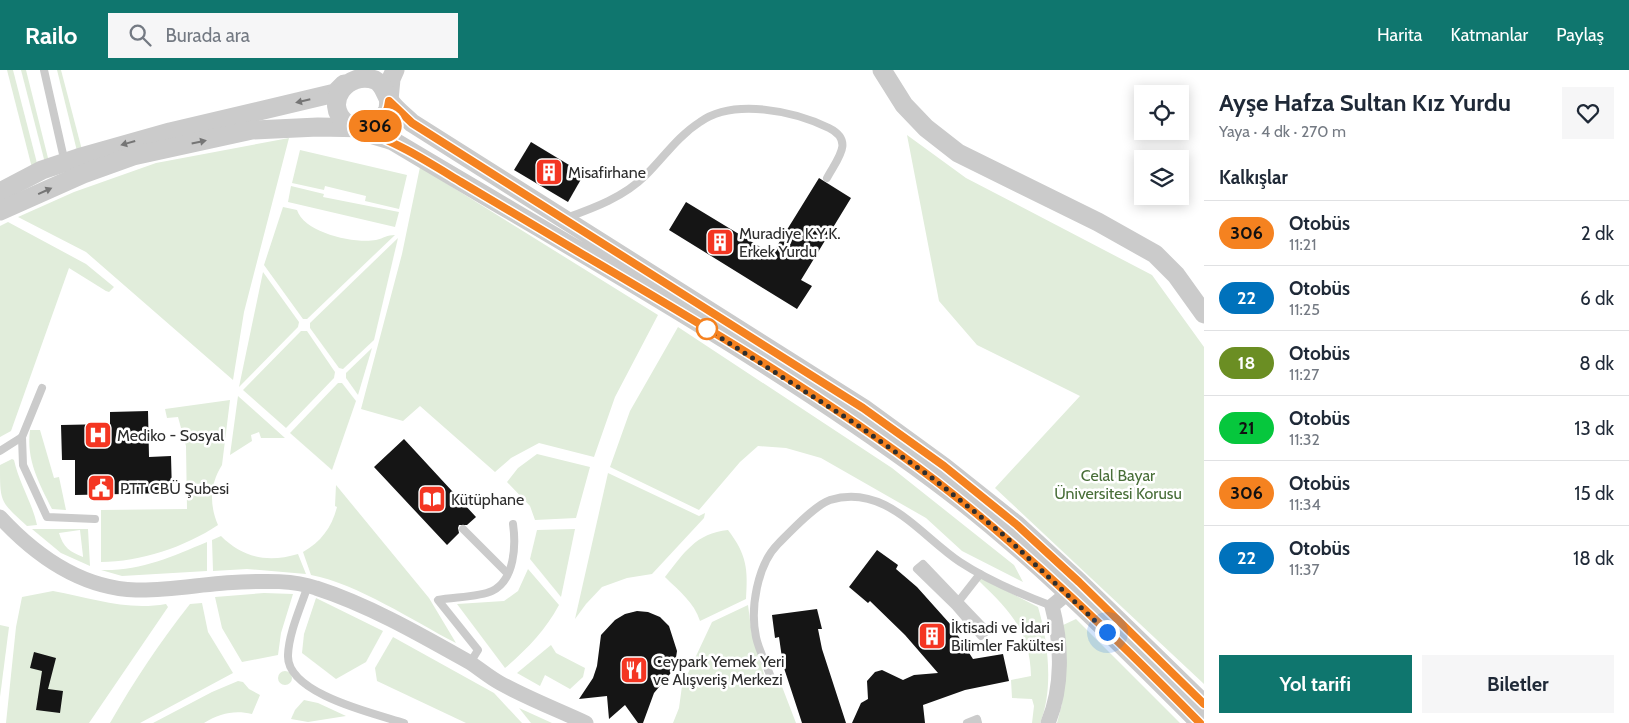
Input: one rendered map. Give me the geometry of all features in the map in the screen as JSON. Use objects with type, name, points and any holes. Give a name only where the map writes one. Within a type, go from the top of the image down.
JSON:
[{"type":"street","points":[[0,192],[42,170],[64,163],[170,132],[335,93],[346,82],[363,70]]},
{"type":"street","points":[[0,211],[83,174],[133,156],[252,130],[318,127],[360,129],[378,124],[384,118],[389,101],[391,79],[395,70]]},
{"type":"street","points":[[882,70],[904,105],[926,128],[958,153],[1098,222],[1155,254],[1176,275],[1204,314]]},
{"type":"street","points":[[1200,723],[1073,588],[1017,525],[944,466],[863,408],[566,218],[412,123],[389,101],[383,86],[370,77],[361,76],[346,82],[340,88],[337,106],[344,121],[393,141],[633,284],[856,424],[935,480],[1073,588],[1204,704]]},
{"type":"street","points":[[0,517],[23,542],[50,562],[107,586],[136,590],[256,582],[308,585],[345,598],[470,663],[500,683],[586,723]]},
{"type":"street","points":[[1048,723],[1057,698],[1060,677],[1057,625],[1052,606],[1073,588]]},
{"type":"lane","points":[[44,70],[64,163]]},
{"type":"lane","points":[[566,218],[598,207],[628,189],[646,176],[675,143],[702,120],[740,110],[765,108],[798,116],[839,134],[843,142],[842,149],[826,178]]},
{"type":"lane","points":[[42,388],[22,437],[23,465],[47,517],[95,519]]},
{"type":"lane","points":[[0,451],[22,437]]},
{"type":"lane","points":[[772,680],[756,637],[755,602],[761,575],[775,547],[828,500],[863,496],[897,512],[920,527],[958,560],[980,574],[1006,588],[1052,606]]},
{"type":"lane","points":[[470,663],[478,650],[438,600],[491,591],[502,584],[513,558],[516,541],[514,524]]},
{"type":"lane","points":[[463,529],[507,573]]},
{"type":"lane","points":[[923,564],[957,603],[917,569],[923,564]]},
{"type":"lane","points":[[957,603],[980,574]]},
{"type":"lane","points":[[308,585],[289,644],[287,657],[293,672],[326,697],[404,723]]},
{"type":"lane","points":[[967,723],[977,719],[978,723]]},
{"type":"green space","points":[[7,70],[13,70],[38,167],[32,168]]},
{"type":"green space","points":[[21,70],[26,70],[49,162],[45,163]]},
{"type":"green space","points":[[57,70],[61,70],[82,150],[77,151]]},
{"type":"green space","name":"Celal Bayar Üniversitesi Korusu","points":[[907,135],[966,178],[1152,275],[1204,347],[1204,684],[995,488],[1080,396],[977,345],[939,301]]},
{"type":"green space","points":[[289,138],[244,312],[233,380],[86,252],[18,217],[74,192],[156,163]]},
{"type":"green space","points":[[300,150],[407,175],[399,209],[365,201],[366,196],[325,186],[324,190],[292,183]]},
{"type":"green space","points":[[420,167],[658,315],[615,397],[594,457],[539,443],[511,458],[495,472],[420,406],[403,421],[361,409],[402,254]]},
{"type":"green space","points":[[291,186],[324,194],[323,197],[399,212],[395,227],[288,202]]},
{"type":"green space","points":[[283,207],[297,210],[309,225],[331,235],[367,241],[395,235],[307,319],[303,319],[264,265]]},
{"type":"green space","points":[[8,222],[86,264],[114,287],[109,292],[106,291],[69,268],[11,431],[0,437],[0,226]]},
{"type":"green space","points":[[398,238],[374,340],[343,369],[339,368],[310,328],[310,323]]},
{"type":"green space","points":[[263,272],[299,322],[298,327],[239,387]]},
{"type":"green space","points":[[678,327],[892,468],[1014,565],[1023,582],[962,551],[926,518],[821,458],[786,448],[758,446],[740,462],[699,510],[610,467],[630,411]]},
{"type":"green space","points":[[301,331],[307,331],[335,372],[334,378],[286,428],[243,390]]},
{"type":"green space","points":[[372,348],[358,395],[346,378],[346,373]]},
{"type":"green space","points":[[338,383],[342,383],[356,401],[332,470],[290,433]]},
{"type":"green space","points":[[238,396],[285,438],[261,438],[259,432],[251,435],[252,441],[230,455]]},
{"type":"green space","points":[[230,400],[222,465],[215,479],[212,494],[213,509],[218,525],[191,540],[162,552],[131,559],[101,562],[101,510],[187,509],[186,446],[178,417],[167,418],[165,409]]},
{"type":"green space","points":[[30,430],[40,430],[54,478],[59,477],[66,510],[52,509],[38,480],[30,451]]},
{"type":"green space","points":[[537,454],[590,467],[576,518],[535,520],[530,506],[507,482],[518,468]]},
{"type":"green space","points":[[12,459],[14,460],[37,525],[27,526],[11,511],[3,500],[0,487],[0,465]]},
{"type":"green space","points":[[608,473],[699,516],[705,513],[704,518],[652,574],[627,578],[602,587],[575,619]]},
{"type":"green space","points":[[336,485],[429,598],[456,643],[385,604],[347,586],[311,575],[303,552],[320,539],[332,521],[337,507],[335,506]]},
{"type":"green space","points":[[32,529],[88,529],[90,566],[61,553]],"holes":[[[80,530],[83,557],[68,548],[59,533]]]},
{"type":"green space","points":[[575,529],[561,597],[530,559],[537,530]]},
{"type":"green space","points":[[728,530],[743,555],[747,579],[746,599],[700,621],[690,602],[665,577],[685,552],[699,540],[707,535]]},
{"type":"green space","points":[[221,536],[238,549],[256,557],[276,558],[298,554],[306,574],[247,569],[213,571],[212,540]]},
{"type":"green space","points":[[207,542],[207,571],[122,576],[101,570],[143,566]]},
{"type":"green space","points":[[528,569],[559,605],[535,639],[505,668],[457,604],[504,601],[518,591]]},
{"type":"green space","points":[[981,578],[1038,607],[1042,620],[1048,665],[1047,696],[1040,723],[1032,723],[1034,706],[1032,699],[1012,698],[1011,680],[1031,676],[1027,646],[1009,612],[979,581]]},
{"type":"green space","points":[[53,591],[123,605],[151,606],[166,604],[168,607],[89,723],[6,723],[16,627],[22,597]]},
{"type":"green space","points":[[264,593],[293,594],[281,633],[278,655],[242,662],[222,628],[215,597]]},
{"type":"green space","points":[[316,598],[383,631],[366,662],[336,679],[302,653],[304,634]]},
{"type":"green space","points":[[202,603],[208,632],[233,673],[140,723],[110,723],[128,692],[179,618],[190,604]]},
{"type":"green space","points":[[748,605],[752,635],[768,687],[781,684],[796,723],[673,723],[679,708],[682,686],[712,622]]},
{"type":"green space","points":[[1076,619],[1180,723],[1057,723],[1062,704],[1061,626]]},
{"type":"green space","points":[[0,625],[9,627],[0,697]]},
{"type":"green space","points":[[393,637],[494,693],[522,723],[466,723],[377,681],[375,668]]},
{"type":"green space","points":[[551,645],[556,653],[585,668],[583,677],[570,689],[545,675],[540,686],[517,673]]},
{"type":"green space","points":[[285,671],[290,673],[292,678],[290,683],[285,685],[280,683],[278,678],[280,673]]},
{"type":"green space","points":[[238,681],[243,682],[249,689],[260,695],[252,714],[228,713],[204,723],[153,723],[212,692]]},
{"type":"green space","points":[[304,700],[318,703],[346,716],[308,722],[291,719],[295,710]]},
{"type":"green space","points":[[519,708],[552,723],[531,723]]},
{"type":"building","name":"Misafirhane","points":[[531,142],[584,174],[568,202],[514,170]]},
{"type":"building","name":"Muradiye K.Y.K. Erkek Yurdu","points":[[819,178],[851,198],[801,280],[812,286],[797,309],[669,230],[686,202],[772,254]]},
{"type":"building","points":[[148,411],[149,457],[171,456],[172,493],[75,495],[75,460],[62,460],[61,425],[110,424],[110,412]]},
{"type":"building","name":"Kütüphane","points":[[404,439],[476,517],[467,525],[459,525],[459,533],[447,545],[374,467]]},
{"type":"building","name":"İktisadi ve İdari Bilimler Fakültesi","points":[[877,550],[898,565],[896,569],[917,587],[951,625],[973,659],[1003,654],[1009,681],[965,690],[923,705],[925,723],[852,723],[861,703],[868,699],[867,681],[875,672],[882,670],[903,680],[914,675],[938,673],[905,635],[870,601],[868,603],[849,587]]},
{"type":"building","points":[[817,609],[822,629],[818,629],[822,649],[846,723],[802,723],[783,665],[779,637],[775,638],[772,615]]},
{"type":"building","name":"Ceypark Yemek Yeri ve Alışveriş Merkezi","points":[[637,611],[648,612],[660,617],[669,626],[677,651],[675,664],[670,674],[654,693],[643,723],[638,723],[625,705],[609,719],[607,696],[579,699],[593,678],[597,666],[601,635],[615,620],[625,614]]},
{"type":"building","points":[[34,652],[56,658],[48,689],[63,691],[60,713],[36,710],[42,671],[30,668]]},
{"type":"bus line","name":"306","points":[[1200,723],[1134,657],[1006,537],[935,480],[856,424],[682,314],[493,200],[393,141],[360,129],[378,124],[388,110],[389,101],[412,123],[566,218],[863,408],[944,466],[1017,525],[1123,624],[1204,704]]},
{"type":"place","name":"Misafirhane","points":[[549,172]]},
{"type":"place","name":"Muradiye K.Y.K. Erkek Yurdu","points":[[720,242]]},
{"type":"place","name":"Mediko - Sosyal","points":[[98,435]]},
{"type":"place","name":"PTT CBÜ Şubesi","points":[[101,488]]},
{"type":"place","name":"Kütüphane","points":[[432,499]]},
{"type":"place","name":"İktisadi ve İdari Bilimler Fakültesi","points":[[932,636]]},
{"type":"place","name":"Ceypark Yemek Yeri ve Alışveriş Merkezi","points":[[634,670]]},
{"type":"route","points":[[707,329],[856,424],[935,480],[1006,537],[1107,632]]}]
